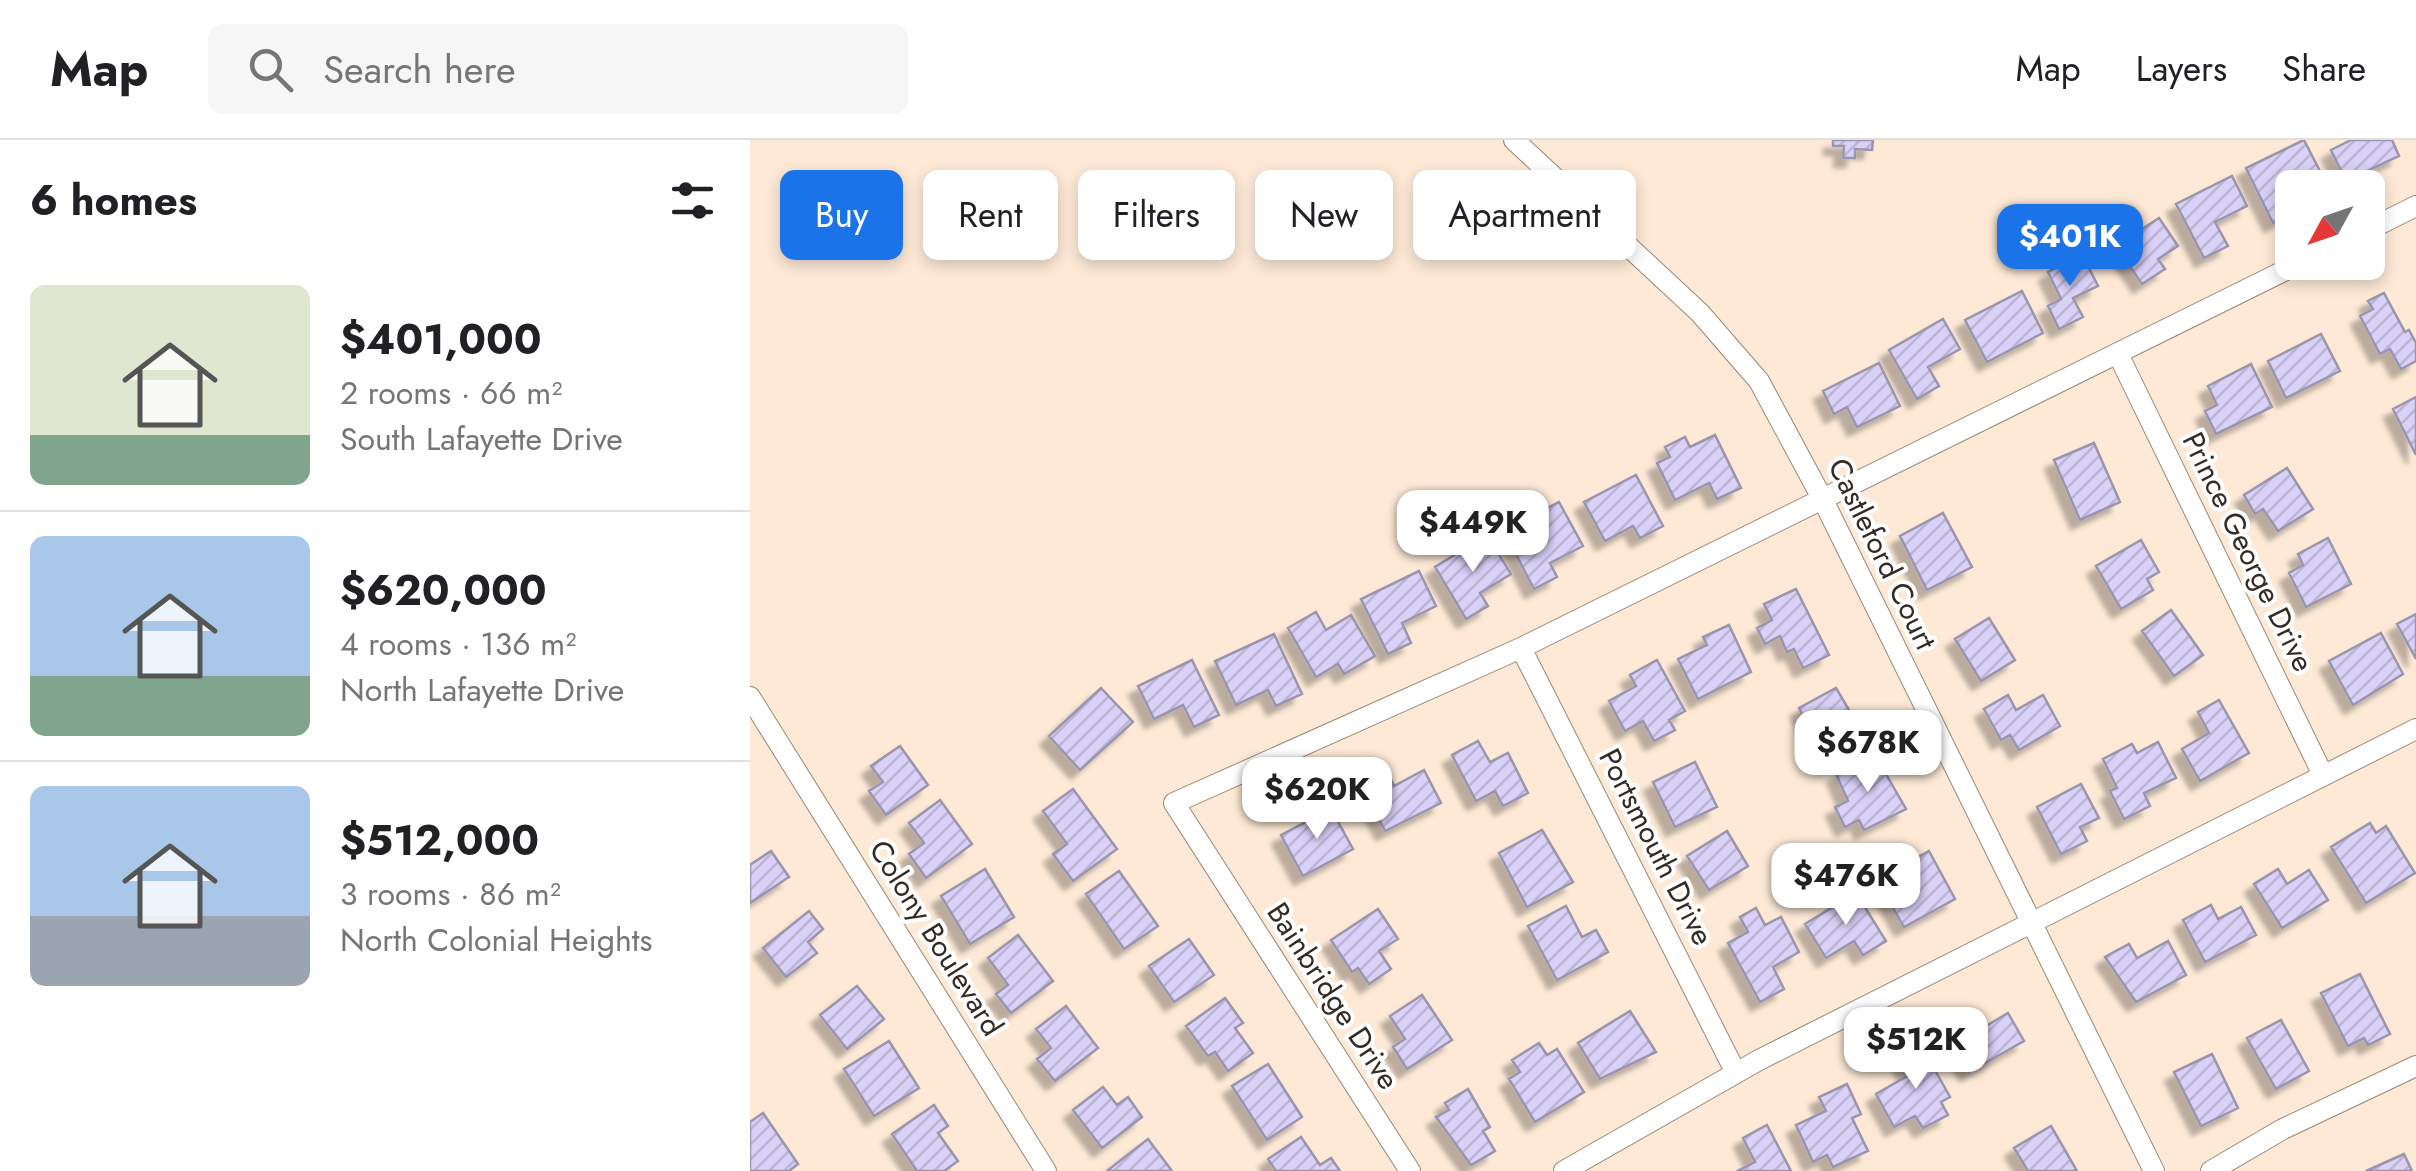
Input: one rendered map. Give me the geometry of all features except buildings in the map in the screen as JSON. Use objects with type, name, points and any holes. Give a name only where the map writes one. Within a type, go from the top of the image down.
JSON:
[{"type":"street","name":"Castleford Court","points":[[1514,140],[1700,313],[1759,381],[1823,500],[2154,1171]]},
{"type":"street","points":[[2385,222],[2415,208]]},
{"type":"street","points":[[1521,648],[2275,276]]},
{"type":"street","name":"Prince George Drive","points":[[2118,354],[2324,776]]},
{"type":"street","name":"Bainbridge Drive","points":[[1410,1171],[1174,803],[1521,648]]},
{"type":"street","name":"Portsmouth Drive","points":[[1521,648],[1736,1073]]},
{"type":"street","name":"Colony Boulevard","points":[[750,697],[1046,1171]]},
{"type":"street","name":"Colony Boulevard","points":[[750,708],[775,736]]},
{"type":"street","points":[[1564,1171],[1736,1073],[2416,729]]},
{"type":"street","points":[[2211,1171],[2282,1129],[2416,1066]]}]
